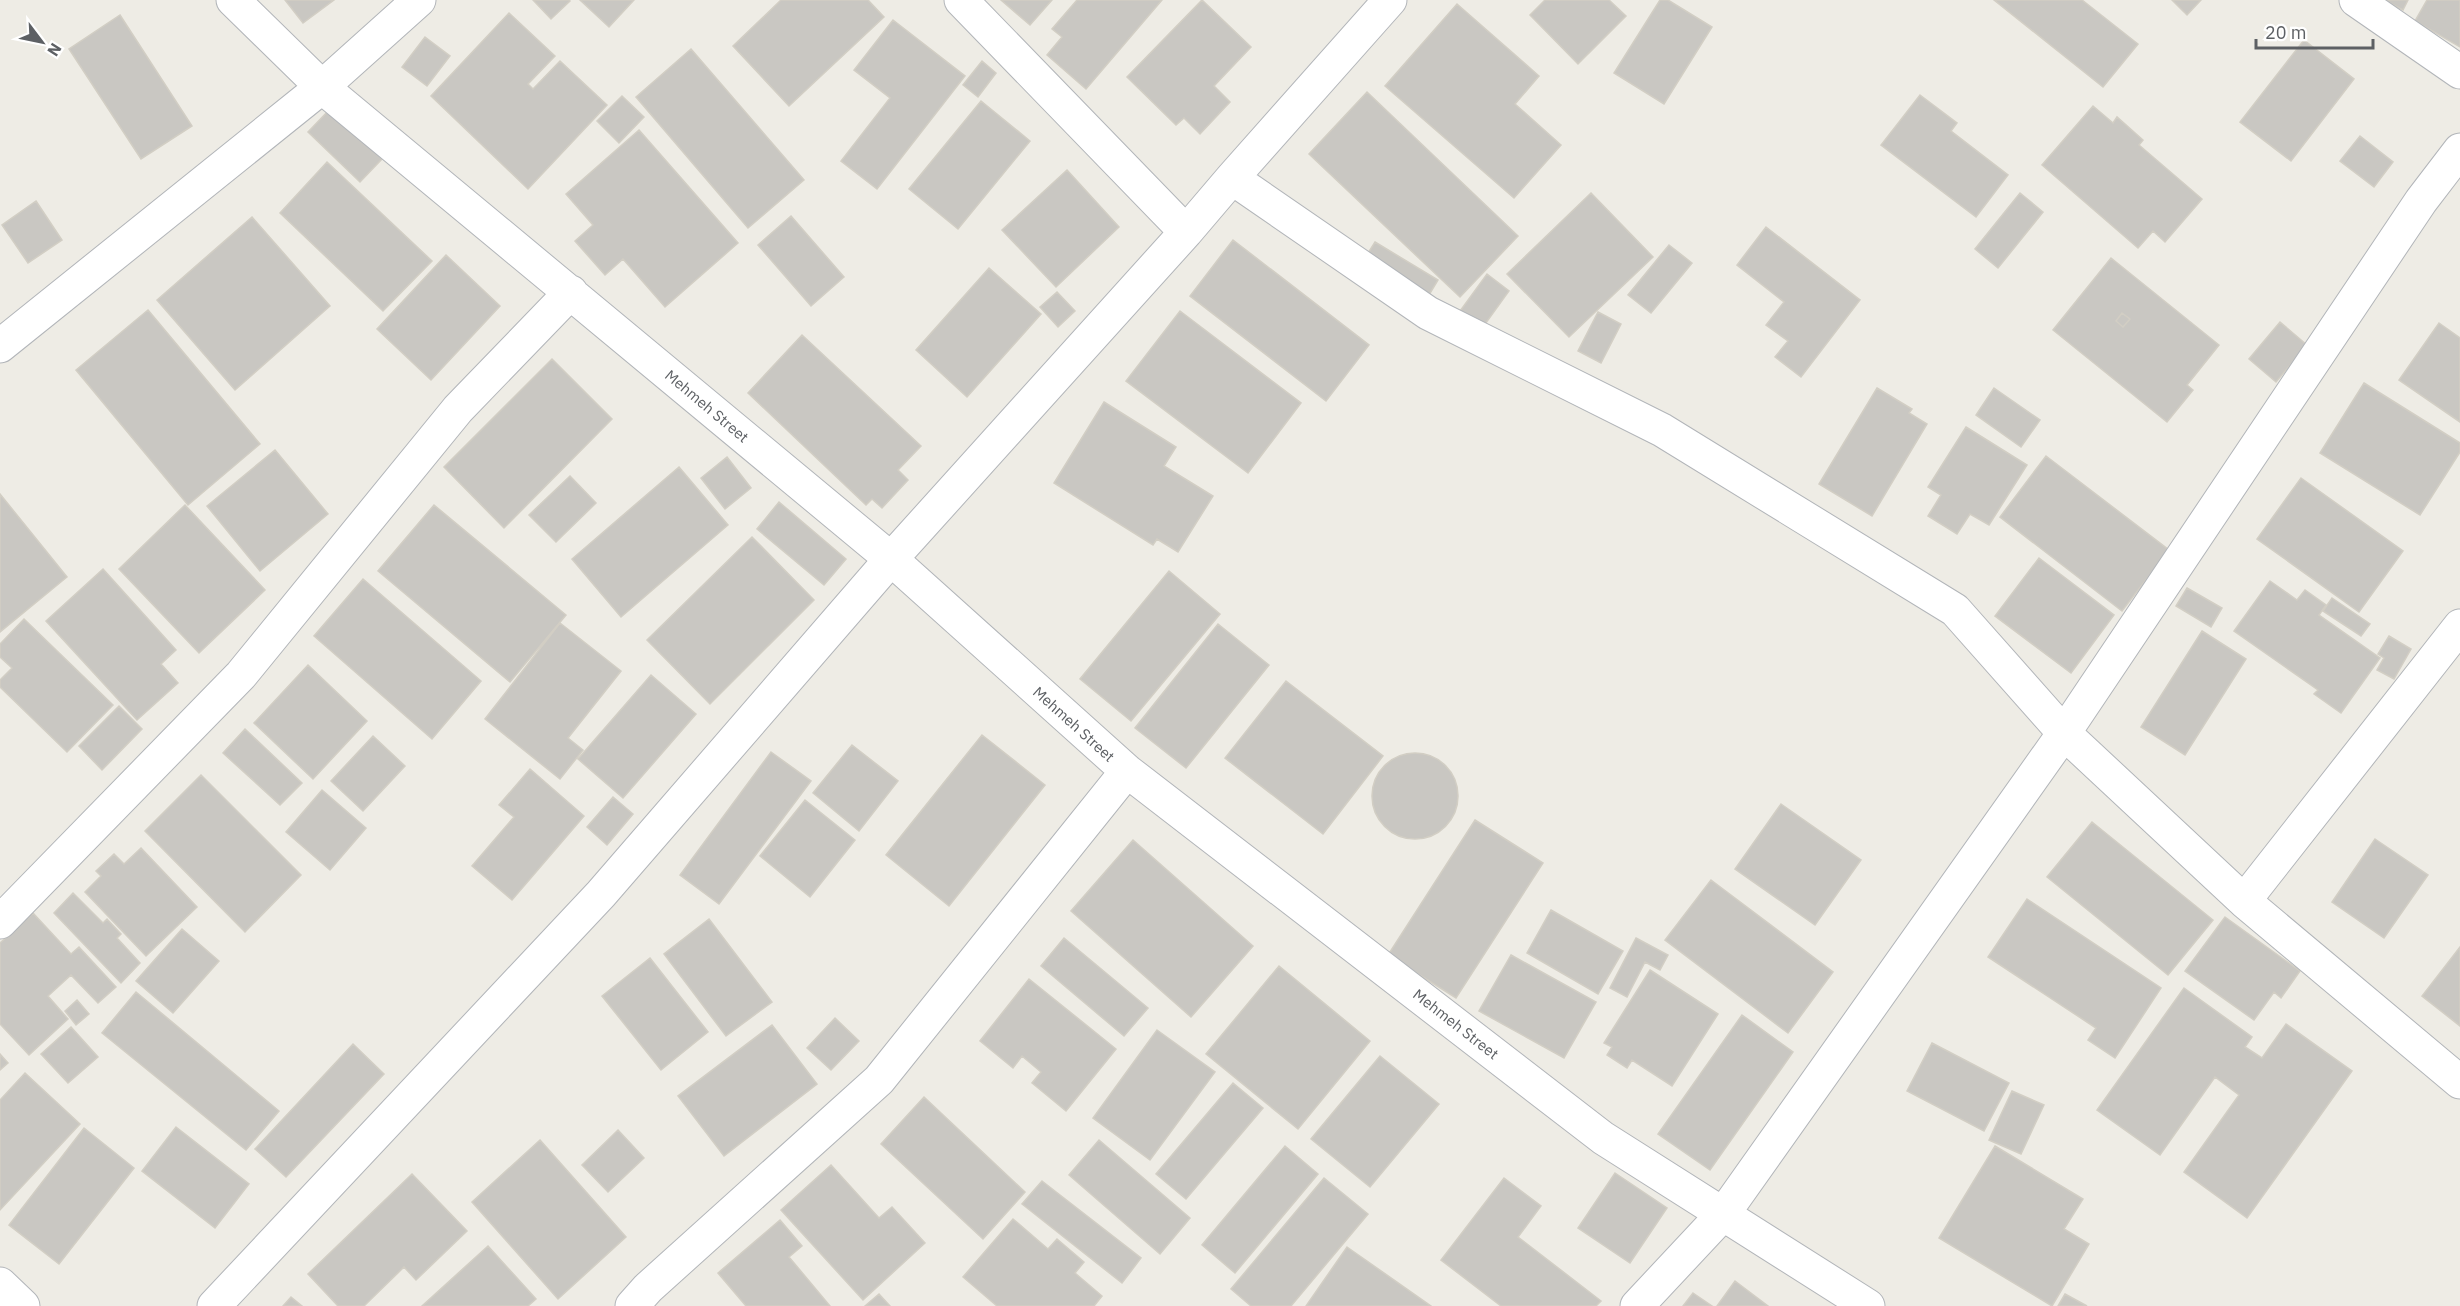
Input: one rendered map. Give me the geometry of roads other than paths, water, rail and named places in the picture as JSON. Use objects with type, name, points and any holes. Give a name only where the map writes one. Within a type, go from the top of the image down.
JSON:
[{"type":"street","name":"Mehmeh Street","points":[[233,0],[322,87],[891,559],[1126,771],[1603,1138],[1868,1306]]},
{"type":"street","points":[[0,345],[322,87],[418,0]]},
{"type":"street","points":[[961,0],[1186,232]]},
{"type":"street","points":[[214,1306],[601,894],[891,559],[1186,232],[1390,0]]},
{"type":"street","points":[[2356,0],[2460,72]]},
{"type":"street","points":[[1636,1306],[1724,1213],[2064,733],[2421,201],[2460,150]]},
{"type":"street","points":[[1232,178],[1428,313],[1662,430],[1955,610],[2064,733],[2244,901],[2460,1082]]},
{"type":"street","points":[[0,922],[241,675],[458,408],[571,292]]},
{"type":"street","points":[[2244,901],[2460,626]]},
{"type":"street","points":[[632,1306],[648,1288],[879,1080],[1126,771]]},
{"type":"street","points":[[0,1284],[24,1306]]}]
